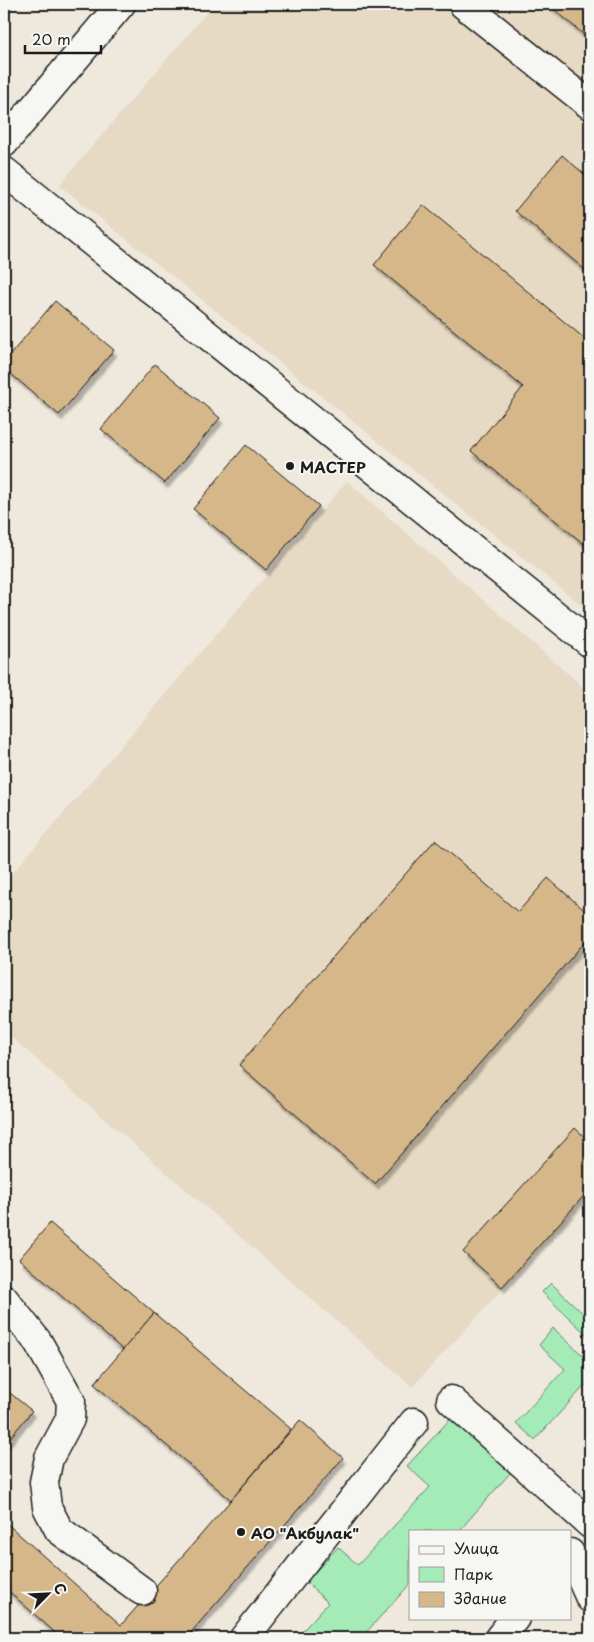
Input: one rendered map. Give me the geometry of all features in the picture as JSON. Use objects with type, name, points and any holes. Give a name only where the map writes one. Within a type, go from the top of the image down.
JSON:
[{"type":"street","points":[[7,133],[121,4]]},
{"type":"street","points":[[463,4],[590,106]]},
{"type":"street","points":[[4,171],[590,643]]},
{"type":"street","points":[[4,1299],[38,1342],[71,1401],[70,1419],[49,1458],[44,1482],[47,1508],[58,1530],[142,1591]]},
{"type":"street","points":[[451,1400],[590,1524]]},
{"type":"street","points":[[244,1638],[414,1422]]},
{"type":"street","points":[[572,1550],[590,1528]]},
{"type":"street","points":[[572,1558],[590,1598]]},
{"type":"street","points":[[499,1638],[513,1620]]},
{"type":"shaded area","points":[[214,4],[590,4],[590,612],[59,185]]},
{"type":"shaded area","points":[[347,481],[590,693],[590,1195],[412,1387],[4,1031],[4,883]]},
{"type":"green space","points":[[551,1283],[590,1320],[590,1338],[542,1292]]},
{"type":"green space","points":[[553,1328],[590,1362],[590,1380],[535,1440],[516,1423],[565,1369],[539,1345]]},
{"type":"green space","points":[[451,1418],[511,1472],[460,1530],[409,1530],[409,1585],[361,1638],[296,1638],[328,1603],[306,1582],[338,1547],[358,1565],[430,1487],[407,1466]]},
{"type":"building","points":[[548,4],[590,4],[590,40]]},
{"type":"building","points":[[562,155],[590,179],[590,274],[515,211]]},
{"type":"building","points":[[423,205],[590,343],[590,549],[471,451],[523,387],[374,265]]},
{"type":"building","points":[[55,301],[114,350],[59,415],[4,368],[4,362]]},
{"type":"building","points":[[155,364],[220,418],[165,483],[101,429]]},
{"type":"building","points":[[246,445],[319,506],[266,570],[193,509]]},
{"type":"building","points":[[435,840],[518,912],[548,878],[590,915],[590,936],[375,1184],[239,1065]]},
{"type":"building","points":[[575,1128],[590,1142],[590,1189],[502,1287],[463,1252]]},
{"type":"building","points":[[50,1223],[154,1313],[123,1350],[19,1259]]},
{"type":"building","points":[[154,1313],[291,1429],[231,1500],[94,1384]]},
{"type":"building","points":[[4,1388],[32,1411],[4,1445]]},
{"type":"building","name":"АО \"Акбулак\"","points":[[300,1420],[343,1458],[186,1638],[61,1638],[4,1587],[4,1521],[121,1625]]},
{"type":"place","name":"МАСТЕР","points":[[290,466]]},
{"type":"place","name":"АО \"Акбулак\"","points":[[241,1532]]}]
